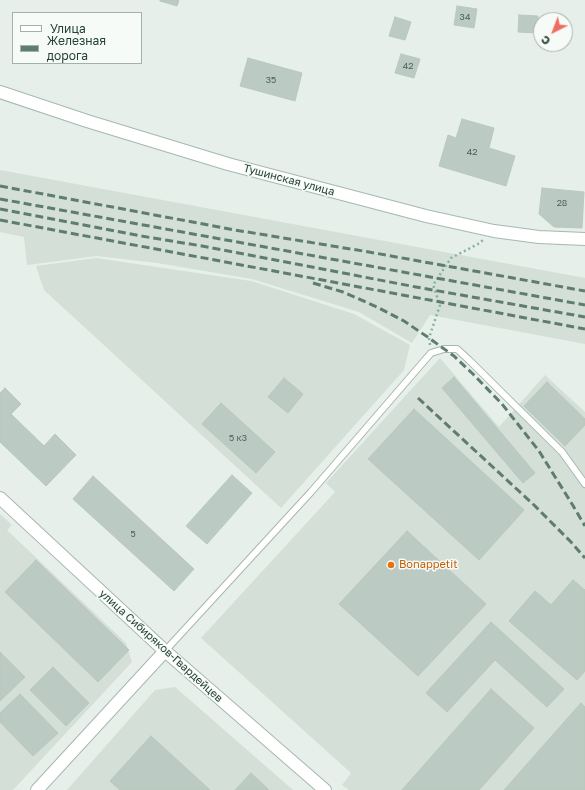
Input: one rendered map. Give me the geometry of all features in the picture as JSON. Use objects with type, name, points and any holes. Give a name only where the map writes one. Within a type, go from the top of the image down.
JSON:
[{"type":"street","name":"Тушинская улица","points":[[0,92],[87,121],[228,164],[426,216],[494,231],[539,237],[585,239]]},
{"type":"street","name":"улица Сибиряков-Гвардейцев","points":[[0,498],[165,651],[325,790]]},
{"type":"street","points":[[37,790],[165,651]]},
{"type":"lane","points":[[165,651],[311,492],[431,353],[444,349],[457,349],[562,452],[585,484]]},
{"type":"path","points":[[431,353],[429,338],[440,305],[433,285],[451,258],[478,244],[494,231]]},
{"type":"shaded area","points":[[0,170],[585,278],[585,344],[430,315],[412,343],[359,312],[252,279],[157,263],[97,256],[27,265],[24,237],[0,232]]},
{"type":"shaded area","points":[[96,258],[251,281],[354,314],[410,345],[404,370],[281,508],[44,290],[36,266]]},
{"type":"shaded area","points":[[440,358],[499,427],[545,375],[585,412],[585,790],[349,790],[342,785],[351,773],[201,638],[335,492],[326,483]]},
{"type":"shaded area","points":[[0,514],[12,525],[7,530],[126,643],[132,662],[13,790],[0,790]]},
{"type":"shaded area","points":[[175,687],[293,790],[67,790],[155,690]]},
{"type":"building","points":[[160,0],[179,0],[177,6]]},
{"type":"building","points":[[457,6],[477,9],[474,28],[454,25]]},
{"type":"building","points":[[519,15],[533,16],[533,33],[518,32]]},
{"type":"building","points":[[395,17],[411,22],[405,40],[389,36]]},
{"type":"building","points":[[401,54],[420,59],[414,78],[395,73]]},
{"type":"building","points":[[248,58],[302,73],[295,101],[240,86]]},
{"type":"building","points":[[462,119],[494,128],[489,148],[515,156],[506,186],[439,166],[448,135],[456,138]]},
{"type":"building","points":[[542,188],[584,192],[582,228],[554,227],[539,214]]},
{"type":"building","points":[[454,377],[535,473],[523,483],[442,388]]},
{"type":"building","points":[[284,378],[303,394],[288,413],[268,397]]},
{"type":"building","points":[[547,382],[585,419],[585,425],[565,446],[524,406]]},
{"type":"building","points":[[5,388],[21,404],[11,414],[44,446],[55,434],[76,455],[46,486],[0,442],[0,393]]},
{"type":"building","points":[[221,403],[275,452],[256,473],[202,424]]},
{"type":"building","points":[[414,409],[524,510],[479,560],[368,459]]},
{"type":"building","points":[[232,475],[252,493],[207,544],[186,526]]},
{"type":"building","points":[[93,476],[194,569],[174,591],[73,499]]},
{"type":"building","points":[[407,531],[486,604],[418,676],[339,604]]},
{"type":"building","points":[[36,560],[129,650],[98,682],[5,592]]},
{"type":"building","points":[[573,580],[585,590],[585,671],[577,680],[509,621],[535,591],[551,605]]},
{"type":"building","points":[[491,622],[564,689],[547,707],[495,660],[447,712],[426,693]]},
{"type":"building","points":[[0,652],[25,677],[0,701]]},
{"type":"building","points":[[53,667],[89,703],[66,726],[30,690]]},
{"type":"building","points":[[491,689],[534,728],[479,790],[402,790]]},
{"type":"building","points":[[20,694],[58,733],[33,756],[0,722],[0,713]]},
{"type":"building","points":[[581,703],[585,707],[585,790],[504,790]]},
{"type":"building","points":[[151,736],[210,790],[120,790],[110,781]]},
{"type":"building","points":[[251,773],[269,790],[235,790]]},
{"type":"railway","points":[[0,186],[235,230],[369,252],[585,291]]},
{"type":"railway","points":[[0,199],[585,305]]},
{"type":"railway","points":[[0,209],[585,317]]},
{"type":"railway","points":[[0,220],[585,329]]},
{"type":"railway","points":[[313,283],[343,292],[377,307],[404,321],[454,356],[502,404],[539,451],[585,526]]},
{"type":"railway","points":[[418,398],[534,505],[585,558]]},
{"type":"place","name":"Bonappetit","points":[[391,565]]}]
